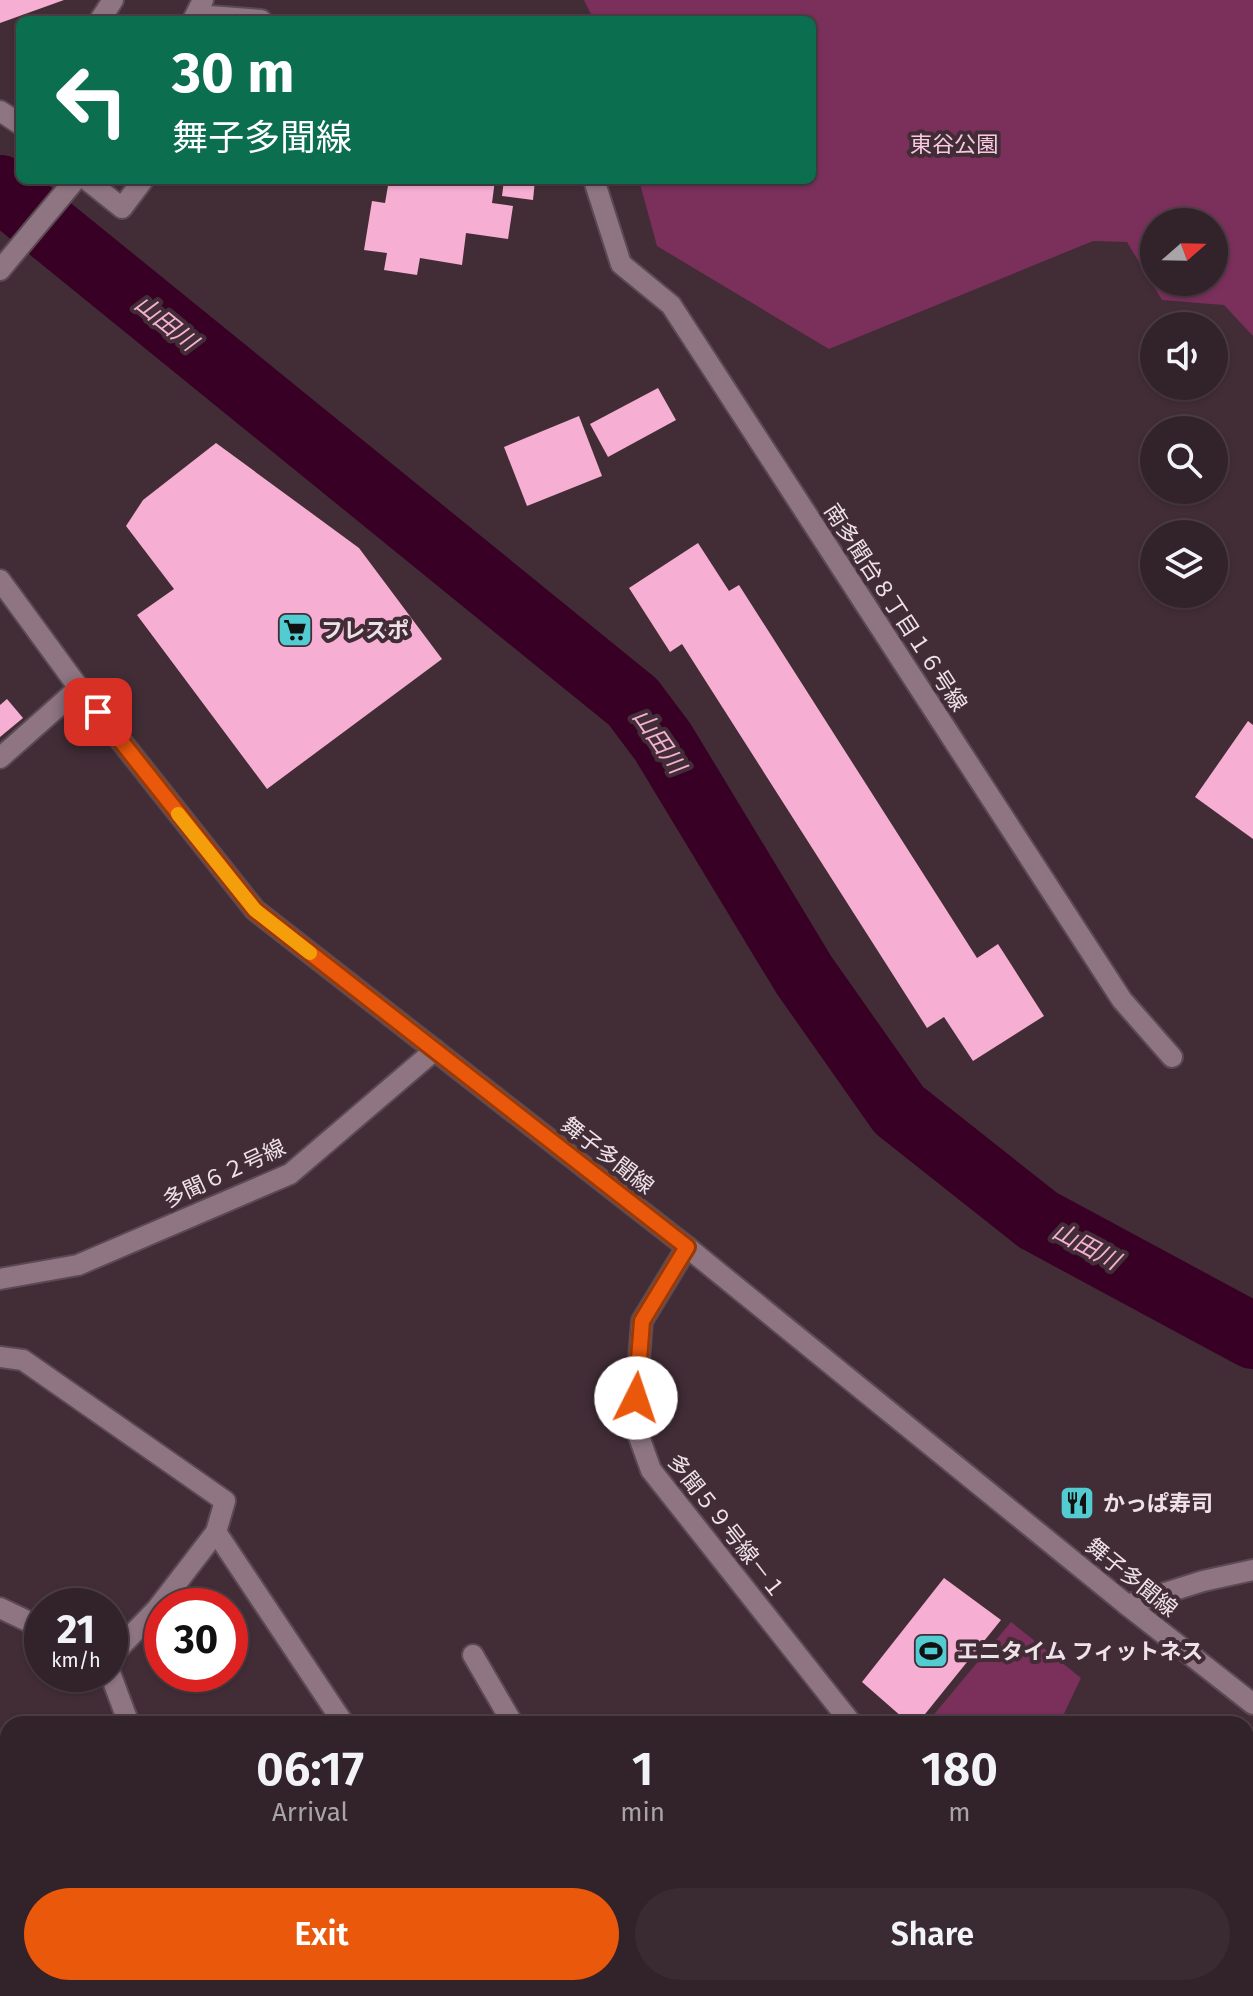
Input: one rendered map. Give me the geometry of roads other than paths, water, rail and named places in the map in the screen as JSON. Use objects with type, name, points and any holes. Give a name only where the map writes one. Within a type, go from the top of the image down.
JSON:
[{"type":"street","points":[[197,12],[229,16]]},
{"type":"street","points":[[2,268],[72,184]]},
{"type":"street","points":[[92,184],[122,208],[140,184]]},
{"type":"street","name":"南多聞台８丁目１６号線","points":[[595,184],[621,264],[671,305],[1122,1000],[1172,1057]]},
{"type":"street","name":"舞子多聞線","points":[[0,580],[79,688],[255,910],[687,1247],[1253,1704]]},
{"type":"street","points":[[0,758],[79,688]]},
{"type":"street","name":"多聞６２号線","points":[[0,1279],[78,1265],[290,1174],[435,1050]]},
{"type":"street","name":"多聞５９号線－１","points":[[687,1247],[642,1321],[634,1423],[651,1470],[846,1716]]},
{"type":"street","points":[[0,1357],[23,1360],[225,1501],[216,1532],[156,1610],[128,1639]]},
{"type":"street","points":[[216,1532],[339,1716]]},
{"type":"street","points":[[1127,1605],[1203,1581],[1253,1570]]},
{"type":"street","points":[[0,1608],[24,1619]]},
{"type":"street","points":[[473,1655],[508,1716]]},
{"type":"street","points":[[117,1692],[126,1716]]},
{"type":"waterway","name":"山田川","points":[[0,188],[633,702],[663,742],[804,975],[899,1110],[1038,1220],[1253,1336]]},
{"type":"place","name":"フレスポ","points":[[295,630]]},
{"type":"place","name":"かっぱ寿司","points":[[1077,1503]]},
{"type":"place","name":"エニタイム フィットネス","points":[[931,1651]]},
{"type":"park label","name":"東谷公園","points":[[954,144]]}]
